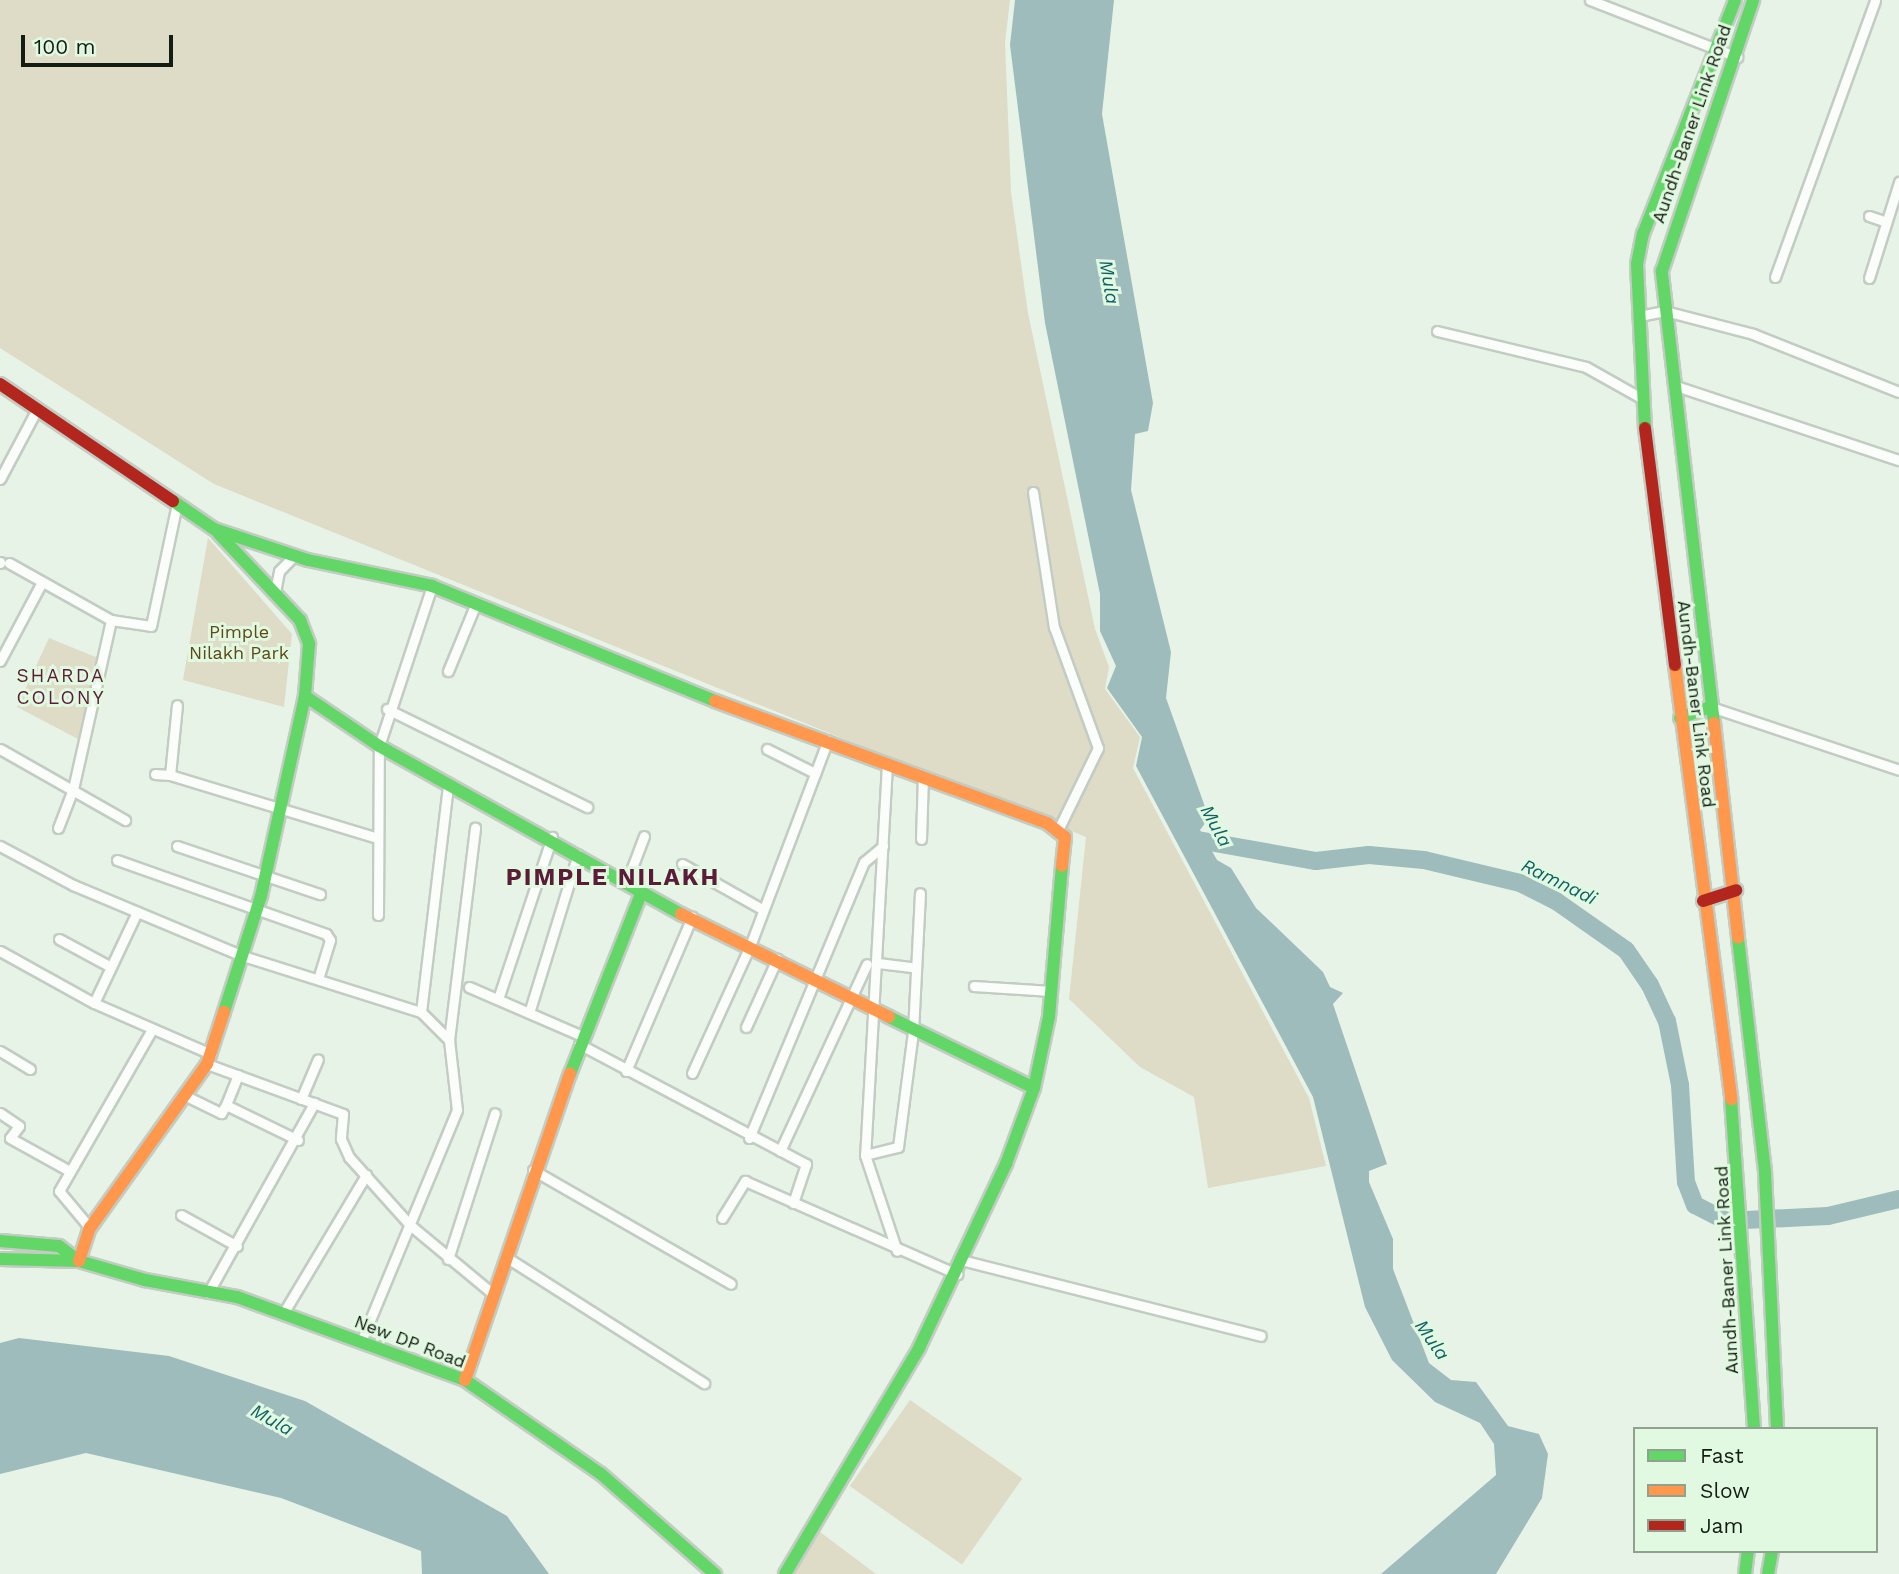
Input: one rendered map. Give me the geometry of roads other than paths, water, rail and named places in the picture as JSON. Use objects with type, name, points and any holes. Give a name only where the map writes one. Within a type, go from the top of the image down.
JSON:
[{"type":"street","points":[[1590,0],[1737,57]]},
{"type":"street","name":"Aundh-Baner Link Road","points":[[1735,0],[1643,233],[1639,316],[1641,398],[1703,901],[1741,1175],[1754,1427]]},
{"type":"street","name":"Aundh-Baner Link Road","points":[[1753,0],[1737,57],[1669,244],[1665,312],[1711,707],[1736,890],[1765,1173],[1777,1427]]},
{"type":"street","points":[[1775,277],[1875,0]]},
{"type":"street","points":[[1869,278],[1899,182]]},
{"type":"street","points":[[1869,216],[1886,222]]},
{"type":"street","points":[[1639,316],[1665,312],[1753,334],[1899,392]]},
{"type":"street","points":[[1437,331],[1586,367],[1641,398]]},
{"type":"street","points":[[0,384],[36,411],[214,529],[275,592],[306,632],[305,696],[282,810],[257,910],[209,1059],[188,1097],[90,1228],[79,1261]]},
{"type":"street","points":[[1674,385],[1899,460]]},
{"type":"street","points":[[0,480],[36,411]]},
{"type":"street","points":[[785,1574],[959,1275],[1034,1088],[1051,991],[1066,852],[1058,830],[1098,748],[1054,627],[1033,492]]},
{"type":"street","points":[[3,563],[111,620],[151,626],[177,505]]},
{"type":"street","points":[[214,529],[294,556],[432,586],[1058,830]]},
{"type":"street","points":[[275,592],[279,571],[294,556]]},
{"type":"street","points":[[0,661],[42,582]]},
{"type":"street","points":[[378,915],[374,837],[379,746],[387,709],[432,586]]},
{"type":"street","points":[[448,671],[476,603]]},
{"type":"street","points":[[58,828],[74,789],[111,620]]},
{"type":"street","points":[[305,696],[379,746],[552,837],[627,881],[641,894],[852,995],[913,1031],[1034,1088]]},
{"type":"street","points":[[170,775],[177,705]]},
{"type":"street","points":[[1680,718],[1711,707],[1899,770]]},
{"type":"street","points":[[387,709],[587,807]]},
{"type":"street","points":[[692,1073],[750,946],[828,740]]},
{"type":"street","points":[[0,749],[125,820]]},
{"type":"street","points":[[767,749],[815,773]]},
{"type":"street","points":[[887,764],[878,963],[864,1155],[897,1251]]},
{"type":"street","points":[[155,774],[170,775],[374,837]]},
{"type":"street","points":[[921,839],[922,777]]},
{"type":"street","points":[[421,1012],[448,784]]},
{"type":"street","points":[[360,1342],[457,1110],[449,1040],[475,828]]},
{"type":"street","points":[[627,881],[644,836]]},
{"type":"street","points":[[498,999],[552,837]]},
{"type":"street","points":[[0,846],[136,912],[243,956],[319,977],[421,1012],[449,1040]]},
{"type":"street","points":[[177,846],[320,894]]},
{"type":"street","points":[[749,1138],[864,862],[883,846]]},
{"type":"street","points":[[529,1013],[578,854]]},
{"type":"street","points":[[117,860],[329,936],[319,977]]},
{"type":"street","points":[[682,864],[762,909]]},
{"type":"street","points":[[1703,901],[1736,890]]},
{"type":"street","points":[[864,1155],[898,1147],[913,1031],[920,892]]},
{"type":"street","points":[[465,1380],[489,1322],[493,1294],[533,1170],[581,1040],[641,894]]},
{"type":"street","points":[[94,1003],[136,912]]},
{"type":"street","points":[[626,1071],[692,917]]},
{"type":"street","points":[[59,939],[111,967]]},
{"type":"street","points":[[0,951],[94,1003],[152,1029],[238,1075],[343,1114],[341,1139],[366,1175],[410,1225],[493,1294]]},
{"type":"street","points":[[746,1027],[777,959]]},
{"type":"street","points":[[878,963],[916,968]]},
{"type":"street","points":[[780,1151],[867,964]]},
{"type":"street","points":[[974,986],[1051,991]]},
{"type":"street","points":[[469,987],[529,1013],[581,1040],[626,1071],[749,1138],[806,1164],[793,1203]]},
{"type":"street","points":[[90,1228],[62,1198],[66,1169],[152,1029]]},
{"type":"street","points":[[0,1051],[30,1069]]},
{"type":"street","points":[[301,1099],[318,1059]]},
{"type":"street","points":[[188,1097],[221,1113],[238,1075]]},
{"type":"street","points":[[208,1293],[299,1140],[314,1103]]},
{"type":"street","points":[[226,1105],[299,1140]]},
{"type":"street","points":[[0,1113],[19,1126],[10,1138],[66,1169]]},
{"type":"street","points":[[449,1259],[495,1113]]},
{"type":"street","points":[[533,1170],[731,1284]]},
{"type":"street","points":[[284,1312],[366,1175]]},
{"type":"street","points":[[722,1218],[741,1181],[897,1251],[959,1275]]},
{"type":"street","points":[[181,1215],[237,1246]]},
{"type":"street","name":"New DP Road","points":[[0,1241],[59,1246],[79,1261]]},
{"type":"street","points":[[506,1257],[704,1383]]},
{"type":"street","name":"New DP Road","points":[[0,1259],[56,1264],[79,1261],[284,1312],[465,1380],[601,1474],[715,1574]]},
{"type":"street","points":[[965,1261],[1261,1336]]},
{"type":"street","points":[[1745,1574],[1748,1553]]},
{"type":"street","points":[[1768,1574],[1772,1553]]},
{"type":"water","name":"Mula","points":[[1015,0],[1114,0],[1102,114],[1153,403],[1148,431],[1135,434],[1131,490],[1171,652],[1166,698],[1209,818],[1200,830],[1217,860],[1231,868],[1256,908],[1323,972],[1330,987],[1343,993],[1333,1004],[1387,1164],[1369,1171],[1369,1182],[1393,1239],[1393,1269],[1429,1363],[1451,1380],[1476,1382],[1508,1426],[1539,1434],[1548,1454],[1542,1498],[1496,1574],[1381,1574],[1496,1475],[1494,1444],[1480,1423],[1435,1402],[1392,1360],[1365,1307],[1313,1097],[1136,766],[1142,737],[1107,688],[1116,666],[1100,631],[1100,594],[1045,323],[1010,45]]},
{"type":"water","name":"Mula","points":[[19,1338],[169,1356],[305,1401],[507,1516],[549,1574],[422,1574],[421,1551],[281,1498],[86,1453],[0,1474],[0,1343]]},
{"type":"waterway","name":"Ramnadi","points":[[1198,840],[1316,861],[1369,855],[1424,860],[1520,883],[1556,901],[1626,950],[1650,985],[1667,1021],[1680,1085],[1686,1182],[1695,1205],[1726,1221],[1828,1216],[1899,1199]]},
{"type":"district","name":"SHARDA COLONY","points":[[61,687]]},
{"type":"district","name":"PIMPLE NILAKH","points":[[613,878]]},
{"type":"park label","name":"Pimple Nilakh Park","points":[[239,643]]}]
